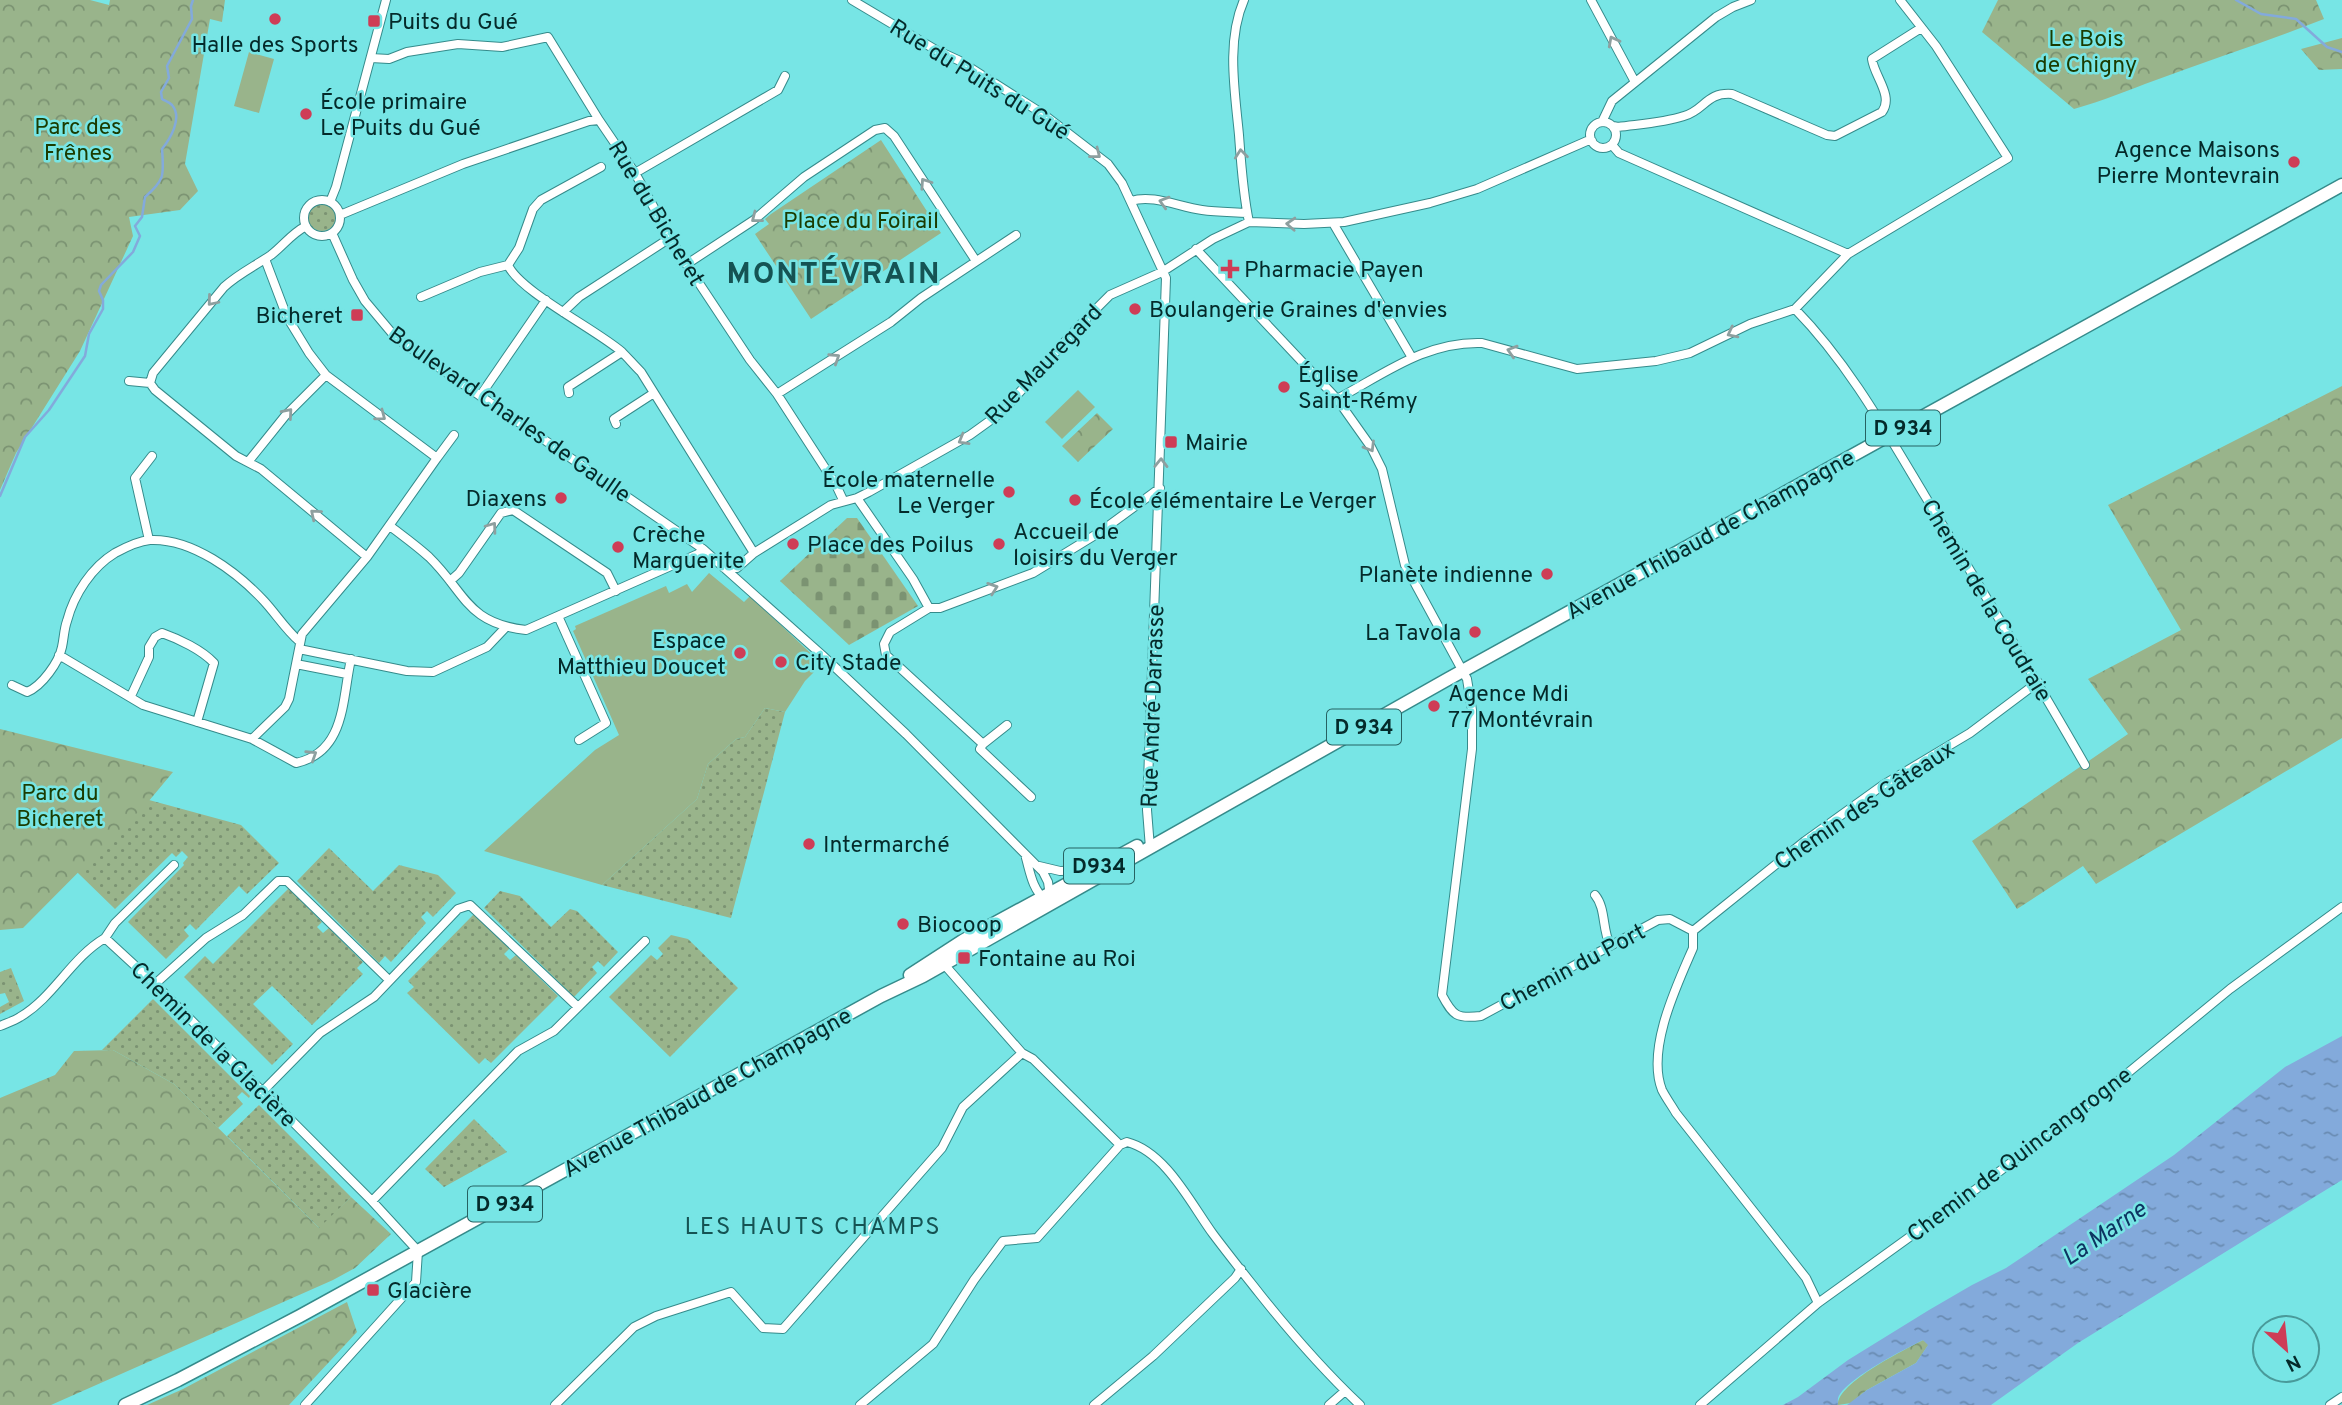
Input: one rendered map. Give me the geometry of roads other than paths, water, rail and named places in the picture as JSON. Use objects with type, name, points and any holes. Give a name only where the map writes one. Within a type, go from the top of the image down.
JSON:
[{"type":"main road","name":"Avenue Thibaud de Champagne","points":[[1047,897],[1264,783],[2342,185]]},
{"type":"main road","name":"Avenue Thibaud de Champagne","points":[[125,1405],[178,1380],[418,1251],[881,996],[1091,870],[1150,844]]},
{"type":"street","points":[[330,202],[386,0]]},
{"type":"street","name":"Rue du Puits du Gué","points":[[852,0],[936,50],[958,60],[1043,114],[1108,164],[1119,177],[1162,272]]},
{"type":"street","points":[[1244,0],[1236,32],[1233,72],[1248,217]]},
{"type":"street","points":[[1591,0],[1635,82]]},
{"type":"street","points":[[1592,141],[1592,129],[1602,122],[1612,101],[1731,3],[1751,0]]},
{"type":"street","points":[[1337,399],[1411,356],[1439,347],[1467,343],[1497,346],[1577,369],[1645,362],[1690,353],[1749,324],[1795,309],[1848,254],[2008,158],[1947,62],[1899,0]]},
{"type":"street","points":[[1602,122],[1613,126],[1626,126],[1686,116],[1713,95],[1732,93],[1827,135],[1835,136],[1882,112],[1887,105],[1887,98],[1873,70],[1872,59],[1921,28]]},
{"type":"street","points":[[371,58],[389,59],[407,52],[458,44],[502,47],[548,37],[599,120]]},
{"type":"street","points":[[635,173],[778,90],[785,76]]},
{"type":"street","name":"Rue du Bicheret","points":[[340,215],[463,164],[589,121],[599,120],[635,173],[670,238],[750,360],[777,394],[843,500]]},
{"type":"street","points":[[1612,145],[1616,138],[1613,126]]},
{"type":"street","points":[[687,264],[754,219],[804,177],[875,130],[885,128],[894,136],[976,261]]},
{"type":"street","points":[[1131,201],[1147,197],[1205,211],[1304,224],[1333,223],[1383,215],[1477,189],[1587,141],[1592,141],[1599,147],[1612,145]]},
{"type":"street","points":[[1612,145],[1619,153],[1848,254]]},
{"type":"street","points":[[421,297],[480,272],[508,265],[519,248],[533,209],[541,200],[601,167]]},
{"type":"street","points":[[316,201],[330,202],[340,215],[339,225],[332,233],[318,235],[306,226],[304,219],[310,205],[316,201]]},
{"type":"street","name":"Rue Mauregard","points":[[843,500],[857,498],[892,481],[991,421],[1007,408],[1101,303],[1125,287],[1162,272],[1248,217]]},
{"type":"street","points":[[1333,223],[1411,356]]},
{"type":"street","points":[[150,383],[153,373],[224,287],[265,259],[294,232],[306,226]]},
{"type":"street","name":"Boulevard Charles de Gaulle","points":[[332,233],[353,280],[385,327],[408,348],[703,549],[906,734],[1043,872],[1047,897]]},
{"type":"street","points":[[777,394],[891,322],[921,298],[1016,235]]},
{"type":"street","points":[[563,312],[579,297],[670,238]]},
{"type":"street","points":[[1196,249],[1337,399],[1371,447],[1382,469],[1405,565],[1464,670]]},
{"type":"street","points":[[265,259],[287,317],[326,375],[437,458]]},
{"type":"street","points":[[508,265],[511,272],[546,300],[622,352],[641,372],[754,553]]},
{"type":"street","name":"Rue André Darrasse","points":[[1150,844],[1147,810],[1166,278],[1162,272]]},
{"type":"street","points":[[480,396],[546,300]]},
{"type":"street","name":"Chemin de la Coudraie","points":[[1795,309],[1813,327],[1850,377],[1888,436],[2038,682],[2085,765]]},
{"type":"street","points":[[569,393],[568,387],[622,352]]},
{"type":"street","points":[[251,459],[285,416],[326,375]]},
{"type":"street","points":[[130,381],[150,383],[155,390],[236,456],[251,459],[367,557]]},
{"type":"street","points":[[616,424],[614,419],[654,393]]},
{"type":"street","points":[[252,739],[285,707],[289,699],[302,634],[367,557],[454,435]]},
{"type":"street","points":[[149,540],[135,478],[152,456]]},
{"type":"street","points":[[983,744],[886,655],[884,644],[890,632],[929,608],[940,608],[1033,573],[1089,539],[1160,488]]},
{"type":"street","points":[[857,498],[914,579],[929,608]]},
{"type":"street","points":[[724,568],[737,568],[754,553],[843,500]]},
{"type":"street","points":[[450,581],[459,573],[501,513],[513,510],[607,573],[616,591]]},
{"type":"street","points":[[390,526],[428,556],[472,609],[486,620],[506,628],[526,630],[698,554],[703,549]]},
{"type":"street","points":[[12,685],[27,692],[38,687],[59,655],[67,618],[78,594],[96,567],[128,545],[149,540],[173,542],[198,551],[230,572],[262,599],[299,645],[351,659],[407,671],[433,672],[487,647],[506,628]]},
{"type":"street","points":[[558,616],[606,723],[579,740]]},
{"type":"street","points":[[131,696],[155,637],[162,633],[168,635],[214,663],[197,722]]},
{"type":"street","points":[[59,655],[143,705],[252,739],[296,763],[305,761],[335,736],[351,659]]},
{"type":"street","points":[[296,664],[347,674]]},
{"type":"street","name":"Chemin du Port","points":[[1464,670],[1471,691],[1472,749],[1442,996],[1451,1012],[1458,1016],[1481,1016],[1658,920],[1670,919],[1693,932]]},
{"type":"street","name":"Chemin des Gâteaux","points":[[1693,932],[1805,841],[1883,785],[1970,733],[2038,682]]},
{"type":"street","points":[[1007,724],[980,749],[1031,797]]},
{"type":"street","name":"Boulevard Charles de Gaulle","points":[[1025,856],[1047,897]]},
{"type":"street","points":[[0,1026],[20,1018],[33,1008],[91,947],[105,938],[115,923],[174,865]]},
{"type":"street","points":[[1036,866],[1060,871],[1091,870]]},
{"type":"street","points":[[155,984],[206,938],[243,915],[278,881],[287,881],[389,980]]},
{"type":"street","points":[[1595,895],[1601,902],[1604,930],[1610,945]]},
{"type":"street","points":[[262,1091],[320,1033],[373,997],[458,909],[470,905],[578,1007]]},
{"type":"street","name":"Chemin de Quincangrogne","points":[[1700,1405],[1818,1303],[1979,1187],[2118,1081],[2230,989],[2342,907]]},
{"type":"street","points":[[1693,932],[1693,948],[1659,1042],[1658,1067],[1662,1089],[1676,1113],[1806,1278],[1818,1303]]},
{"type":"street","name":"Chemin de la Glacière","points":[[105,938],[155,984],[372,1201],[418,1251]]},
{"type":"street","points":[[372,1201],[518,1051],[554,1031],[645,941]]},
{"type":"street","points":[[941,960],[1023,1053],[1033,1059],[1120,1145]]},
{"type":"street","points":[[555,1405],[634,1327],[656,1316],[731,1293],[763,1328],[783,1329],[942,1148],[963,1107],[1023,1053]]},
{"type":"street","points":[[860,1405],[933,1344],[1003,1241],[1037,1238],[1120,1145],[1127,1142],[1140,1146],[1187,1193],[1212,1232],[1261,1295],[1360,1405]]},
{"type":"street","points":[[305,1405],[416,1282],[418,1251]]},
{"type":"street","points":[[1094,1405],[1153,1356],[1235,1279],[1241,1269]]},
{"type":"street","points":[[1329,1405],[1345,1391]]},
{"type":"street","points":[[2330,1405],[2342,1397]]},
{"type":"water","name":"La Marne","points":[[2342,1036],[2342,1180],[2078,1343],[1991,1405],[1847,1405],[1867,1390],[1916,1363],[1928,1345],[1923,1340],[1855,1379],[1840,1394],[1838,1405],[1783,1405],[1848,1360],[1929,1310],[2006,1268],[2174,1155],[2285,1067]]},
{"type":"waterway","points":[[0,496],[25,437],[49,410],[85,356],[89,334],[103,309],[99,291],[101,285],[133,252],[140,236],[135,226],[142,217],[145,197],[162,176],[162,149],[176,122],[175,110],[162,99],[161,92],[169,78],[167,66],[192,19],[193,0]]},
{"type":"waterway","points":[[2236,0],[2261,14],[2296,19],[2327,47],[2342,52]]},
{"type":"place","name":"Halle des Sports","points":[[275,19]]},
{"type":"place","name":"Puits du Gué","points":[[374,21]]},
{"type":"place","name":"École primaire Le Puits du Gué","points":[[306,114]]},
{"type":"place","name":"Agence Maisons Pierre Montevrain","points":[[2294,162]]},
{"type":"place","name":"Pharmacie Payen","points":[[1230,269]]},
{"type":"place","name":"Boulangerie Graines d'envies","points":[[1135,309]]},
{"type":"place","name":"Bicheret","points":[[357,315]]},
{"type":"place","name":"Église Saint-Rémy","points":[[1284,387]]},
{"type":"place","name":"Mairie","points":[[1171,442]]},
{"type":"place","name":"École maternelle Le Verger","points":[[1009,492]]},
{"type":"place","name":"Diaxens","points":[[561,498]]},
{"type":"place","name":"École élémentaire Le Verger","points":[[1075,500]]},
{"type":"place","name":"Place des Poilus","points":[[793,544]]},
{"type":"place","name":"Accueil de loisirs du Verger","points":[[999,544]]},
{"type":"place","name":"Crèche Marguerite","points":[[618,547]]},
{"type":"place","name":"Planète indienne","points":[[1547,574]]},
{"type":"place","name":"La Tavola","points":[[1475,632]]},
{"type":"place","name":"Espace Matthieu Doucet","points":[[740,653]]},
{"type":"place","name":"City Stade","points":[[781,662]]},
{"type":"place","name":"Agence Mdi 77 Montévrain","points":[[1434,706]]},
{"type":"place","name":"Intermarché","points":[[809,844]]},
{"type":"place","name":"Biocoop","points":[[903,924]]},
{"type":"place","name":"Fontaine au Roi","points":[[964,958]]},
{"type":"place","name":"Glacière","points":[[373,1290]]},
{"type":"district","name":"MONTÉVRAIN","points":[[834,273]]},
{"type":"district","name":"LES HAUTS CHAMPS","points":[[813,1226]]},
{"type":"park label","name":"Le Bois de Chigny","points":[[2086,51]]},
{"type":"park label","name":"Parc des Frênes","points":[[78,139]]},
{"type":"park label","name":"Place du Foirail","points":[[861,220]]},
{"type":"park label","name":"Parc du Bicheret","points":[[60,805]]}]
